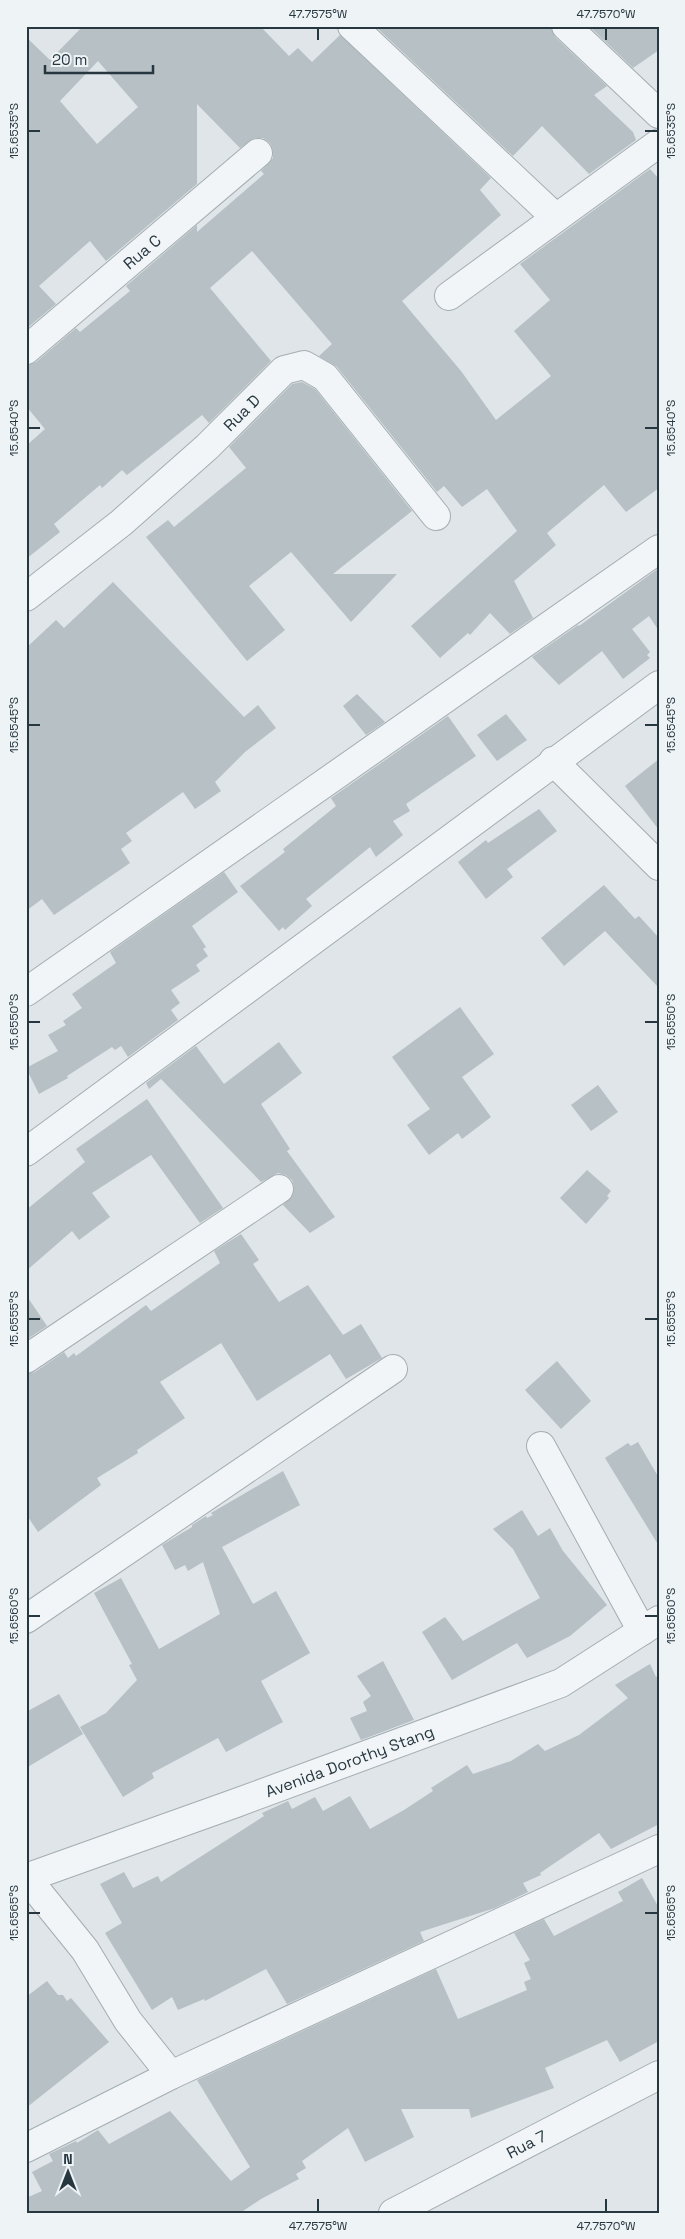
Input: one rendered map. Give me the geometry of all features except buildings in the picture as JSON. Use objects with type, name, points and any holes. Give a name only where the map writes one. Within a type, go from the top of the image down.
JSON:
[{"type":"street","points":[[352,26],[555,217]]},
{"type":"street","points":[[566,26],[659,114]]},
{"type":"street","points":[[450,296],[555,217],[659,144]]},
{"type":"street","name":"Rua C","points":[[26,350],[258,153]]},
{"type":"street","name":"Rua D","points":[[26,597],[121,523],[207,447],[284,370],[304,365],[325,376],[436,516]]},
{"type":"street","points":[[26,992],[659,549]]},
{"type":"street","points":[[26,1152],[553,762],[659,686]]},
{"type":"street","points":[[553,762],[659,866]]},
{"type":"street","points":[[26,1359],[278,1189]]},
{"type":"street","points":[[26,1619],[393,1369]]},
{"type":"street","points":[[541,1446],[650,1625]]},
{"type":"street","name":"Avenida Dorothy Stang","points":[[26,1878],[561,1683],[650,1625]]},
{"type":"street","points":[[26,2148],[172,2076],[659,1849]]},
{"type":"street","points":[[26,1878],[85,1950],[128,2022],[172,2076]]},
{"type":"street","name":"Rua 7","points":[[393,2213],[659,2075]]}]
